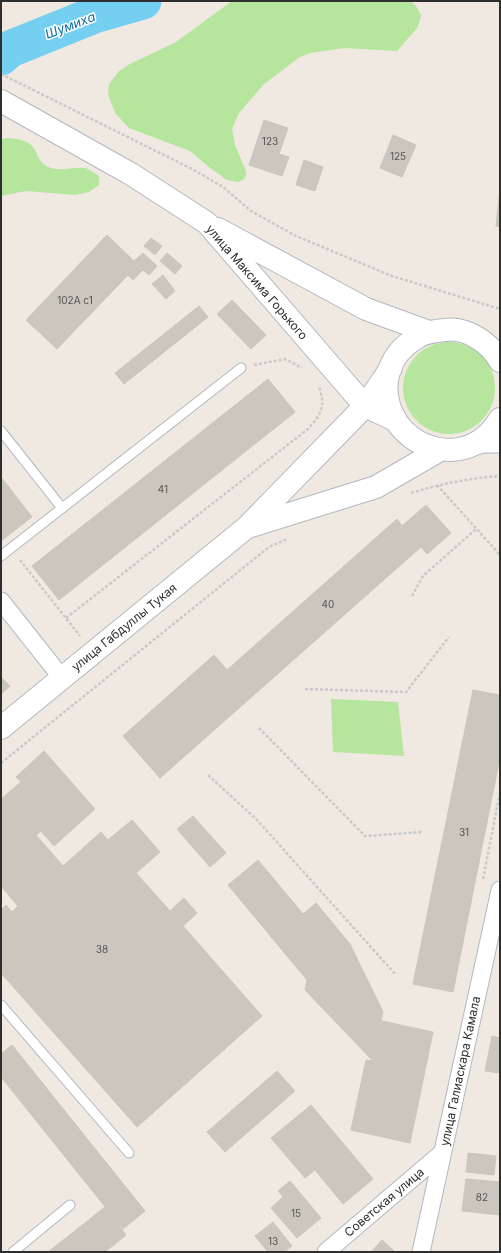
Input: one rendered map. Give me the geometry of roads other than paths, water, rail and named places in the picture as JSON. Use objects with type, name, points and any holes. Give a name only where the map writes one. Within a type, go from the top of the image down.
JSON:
[{"type":"main road","name":"улица Максима Горького","points":[[3,103],[131,174],[207,223],[365,406],[395,420]]},
{"type":"main road","points":[[207,223],[366,309],[429,332]]},
{"type":"main road","name":"улица Максима Горького","points":[[492,435],[455,450],[440,450],[422,445],[407,434],[395,420],[388,403],[387,386],[390,368],[397,356],[416,337],[429,332],[449,329],[469,333],[493,345],[500,361]]},
{"type":"main road","name":"улица Габдуллы Тукая","points":[[1,728],[248,527],[365,406],[390,368]]},
{"type":"main road","name":"улица Габдуллы Тукая","points":[[248,527],[376,487],[440,450]]},
{"type":"street","points":[[1,601],[62,678]]},
{"type":"street","name":"улица Галиаскара Камала","points":[[421,1252],[500,890]]},
{"type":"street","name":"Советская улица","points":[[326,1252],[442,1153]]},
{"type":"lane","points":[[1,556],[241,368]]},
{"type":"lane","points":[[1,431],[62,508]]},
{"type":"lane","points":[[1,1006],[128,1152]]},
{"type":"lane","points":[[13,1252],[70,1205]]},
{"type":"waterway","name":"Шумиха","points":[[1,57],[10,49],[94,15],[143,1]]}]
